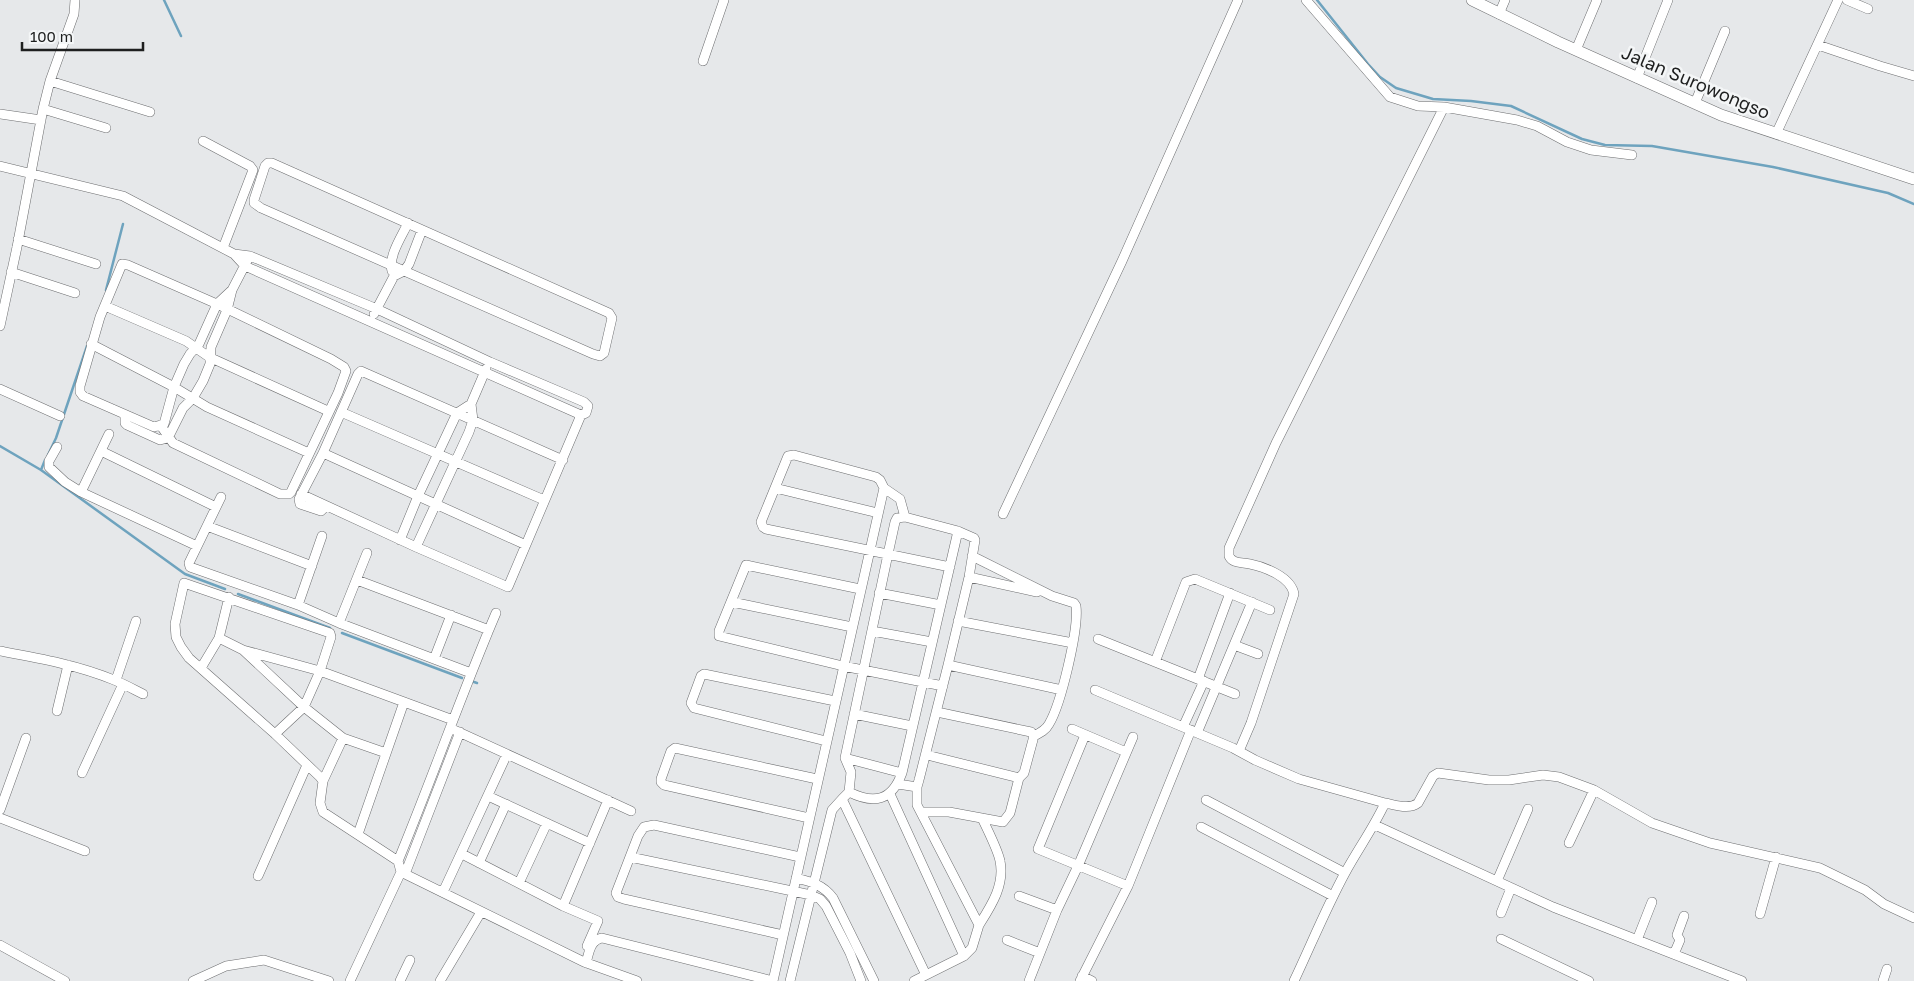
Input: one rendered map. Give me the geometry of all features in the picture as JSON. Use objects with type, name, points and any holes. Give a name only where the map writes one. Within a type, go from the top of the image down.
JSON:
[{"type":"street","points":[[0,326],[43,108],[50,81],[74,14],[75,0]]},
{"type":"street","points":[[703,61],[724,0]]},
{"type":"street","points":[[1003,514],[1122,261],[1238,0]]},
{"type":"street","points":[[1306,0],[1390,97],[1418,106],[1517,120],[1538,126],[1567,142],[1591,150],[1632,155]]},
{"type":"street","name":"Jalan Surowongso","points":[[1472,0],[1637,78],[1740,122],[1914,179]]},
{"type":"street","points":[[1499,14],[1505,0]]},
{"type":"street","points":[[1576,50],[1597,0]]},
{"type":"street","points":[[1637,78],[1668,0]]},
{"type":"street","points":[[1776,134],[1838,0]]},
{"type":"street","points":[[1846,0],[1868,9]]},
{"type":"street","points":[[1695,103],[1725,31]]},
{"type":"street","points":[[1818,45],[1914,76]]},
{"type":"street","points":[[50,81],[150,112]]},
{"type":"street","points":[[43,108],[106,128]]},
{"type":"street","points":[[1239,751],[1254,714],[1294,594],[1293,587],[1288,581],[1279,576],[1261,568],[1234,561],[1229,556],[1229,548],[1276,443],[1443,110]]},
{"type":"street","points":[[0,114],[41,120]]},
{"type":"street","points":[[203,141],[250,166],[253,170],[223,248]]},
{"type":"street","points":[[272,163],[422,230],[609,313],[612,318],[604,353],[600,356],[593,354],[391,266],[261,208],[254,203],[265,166],[272,163]]},
{"type":"street","points":[[0,166],[123,196],[234,254],[245,266],[581,415]]},
{"type":"street","points":[[394,276],[391,266],[392,258],[408,223]]},
{"type":"street","points":[[371,321],[394,276],[404,271],[409,264],[422,230]]},
{"type":"street","points":[[18,239],[96,264]]},
{"type":"street","points":[[234,254],[250,256],[377,309],[490,362],[584,402],[588,409],[585,414],[581,415],[563,460],[544,500],[508,587],[416,548],[326,506],[321,511],[313,510],[299,502],[301,494],[323,453],[361,371],[563,460]]},
{"type":"street","points":[[125,415],[125,423],[127,425],[160,440],[168,438],[183,408],[193,398],[208,370],[211,347],[227,310],[232,290],[250,256]]},
{"type":"street","points":[[161,426],[173,443],[280,494],[285,495],[291,492],[346,374],[344,367],[217,304],[124,264],[121,265],[91,344],[80,392],[83,396],[125,415],[154,427],[161,426],[165,423],[174,387],[184,364],[199,344],[217,304],[232,290]]},
{"type":"street","points":[[11,272],[75,293]]},
{"type":"street","points":[[106,306],[186,341],[209,357],[328,411]]},
{"type":"street","points":[[91,344],[174,387],[207,407],[309,453]]},
{"type":"street","points":[[416,548],[473,420],[471,404],[490,362]]},
{"type":"street","points":[[0,390],[60,416]]},
{"type":"street","points":[[400,540],[418,496],[457,413],[471,404]]},
{"type":"street","points":[[341,412],[544,500]]},
{"type":"street","points":[[81,492],[109,434]]},
{"type":"street","points":[[57,447],[49,467],[65,482],[81,492],[197,546]]},
{"type":"street","points":[[101,451],[216,507]]},
{"type":"street","points":[[323,453],[526,545]]},
{"type":"street","points":[[905,517],[900,499],[884,488],[880,480],[869,474],[794,455],[788,456],[761,522],[763,527],[869,552],[950,567]]},
{"type":"street","points":[[775,488],[878,512]]},
{"type":"street","points":[[583,961],[591,946],[598,938],[602,938],[773,981],[884,488]]},
{"type":"street","points":[[221,497],[189,563],[190,567],[298,606],[339,624],[471,673]]},
{"type":"street","points":[[790,981],[832,810],[849,792],[851,772],[845,758],[879,593],[895,522],[898,518],[905,517],[958,531],[975,539],[969,577],[927,755],[917,787],[916,801],[979,925]]},
{"type":"street","points":[[207,526],[312,566]]},
{"type":"street","points":[[849,792],[860,797],[872,798],[890,794],[898,784],[958,531]]},
{"type":"street","points":[[298,606],[322,536]]},
{"type":"street","points":[[339,624],[358,580],[367,553]]},
{"type":"street","points":[[972,556],[1052,596]]},
{"type":"street","points":[[860,589],[749,564],[744,568],[719,631],[719,636],[843,666],[943,686]]},
{"type":"street","points":[[921,812],[936,811],[1003,822],[1006,820],[1010,813],[1019,778],[1024,773],[1034,736],[1050,724],[1062,690],[1073,643],[1076,606],[1074,603],[1052,596],[969,577]]},
{"type":"street","points":[[1155,662],[1186,582],[1195,579],[1270,610]]},
{"type":"street","points":[[358,580],[489,630]]},
{"type":"street","points":[[275,734],[304,707],[320,671],[331,637],[330,633],[186,582],[183,585],[175,624],[176,637],[189,658],[275,734],[323,782]]},
{"type":"street","points":[[879,593],[941,605]]},
{"type":"street","points":[[1191,730],[1201,680],[1230,593]]},
{"type":"street","points":[[201,668],[219,638],[229,597]]},
{"type":"street","points":[[732,602],[852,627]]},
{"type":"street","points":[[1092,981],[1081,979],[1128,886],[1191,730],[1217,686],[1252,602]]},
{"type":"street","points":[[398,861],[496,613]]},
{"type":"street","points":[[434,659],[451,615]]},
{"type":"street","points":[[82,773],[119,682],[136,621]]},
{"type":"street","points":[[958,621],[1073,643]]},
{"type":"street","points":[[872,630],[932,642]]},
{"type":"street","points":[[219,638],[243,650],[320,671],[404,702],[452,724],[460,732],[631,811]]},
{"type":"street","points":[[1098,639],[1235,694]]},
{"type":"street","points":[[1234,645],[1258,654]]},
{"type":"street","points":[[243,650],[304,707],[343,738],[386,753]]},
{"type":"street","points":[[0,651],[68,665],[119,682],[143,694]]},
{"type":"street","points":[[57,711],[68,665]]},
{"type":"street","points":[[948,665],[1062,690]]},
{"type":"street","points":[[826,741],[694,708],[691,703],[701,676],[704,674],[835,701]]},
{"type":"street","points":[[1095,690],[1191,730],[1299,779],[1386,803],[1414,806],[1418,803],[1433,776],[1438,773],[1489,780],[1509,780],[1537,776],[1559,777],[1594,790],[1652,823],[1710,843],[1776,857],[1837,874],[1865,890],[1884,904],[1914,918]]},
{"type":"street","points":[[358,834],[404,702]]},
{"type":"street","points":[[937,712],[1030,732],[1034,736]]},
{"type":"street","points":[[854,714],[912,726]]},
{"type":"street","points":[[1072,730],[1126,752]]},
{"type":"street","points":[[350,981],[403,873],[460,732]]},
{"type":"street","points":[[1085,735],[1038,848],[1128,886]]},
{"type":"street","points":[[1029,981],[1057,910],[1078,866],[1133,737]]},
{"type":"street","points":[[0,810],[26,738]]},
{"type":"street","points":[[343,738],[323,782],[320,803],[324,812],[398,861],[403,873],[583,961],[636,981]]},
{"type":"street","points":[[809,818],[664,785],[661,778],[671,751],[675,748],[818,779]]},
{"type":"street","points":[[443,892],[507,754]]},
{"type":"street","points":[[927,755],[1019,778]]},
{"type":"street","points":[[845,758],[902,772]]},
{"type":"street","points":[[258,876],[307,765]]},
{"type":"street","points":[[898,784],[917,787]]},
{"type":"street","points":[[1569,843],[1594,790]]},
{"type":"street","points":[[890,794],[964,956]]},
{"type":"street","points":[[488,796],[590,843]]},
{"type":"street","points":[[842,799],[926,975]]},
{"type":"street","points":[[563,906],[608,800]]},
{"type":"street","points":[[1206,800],[1345,873]]},
{"type":"street","points":[[1294,981],[1333,896],[1386,803]]},
{"type":"street","points":[[479,863],[506,804]]},
{"type":"street","points":[[1497,881],[1528,809]]},
{"type":"street","points":[[0,818],[85,851]]},
{"type":"street","points":[[914,981],[964,956],[972,948],[979,925],[994,901],[998,891],[1000,860],[982,818]]},
{"type":"street","points":[[519,883],[547,823]]},
{"type":"street","points":[[783,935],[620,898],[616,893],[641,830],[644,827],[654,825],[800,857]]},
{"type":"street","points":[[1375,825],[1553,907],[1742,981]]},
{"type":"street","points":[[1201,826],[1333,896]]},
{"type":"street","points":[[462,854],[563,906],[598,921],[583,961]]},
{"type":"street","points":[[1760,914],[1776,857]]},
{"type":"street","points":[[630,858],[793,891],[820,899],[836,923],[861,981]]},
{"type":"street","points":[[796,878],[814,882],[826,890],[833,898],[874,981]]},
{"type":"street","points":[[1500,913],[1511,888]]},
{"type":"street","points":[[1019,896],[1057,910]]},
{"type":"street","points":[[1637,940],[1652,902]]},
{"type":"street","points":[[440,981],[481,912]]},
{"type":"street","points":[[1674,954],[1680,940],[1677,935],[1684,916]]},
{"type":"street","points":[[1501,939],[1589,981]]},
{"type":"street","points":[[1007,940],[1040,953]]},
{"type":"street","points":[[0,945],[65,981]]},
{"type":"street","points":[[193,981],[226,966],[264,960],[329,981]]},
{"type":"street","points":[[400,981],[410,960]]},
{"type":"street","points":[[1883,981],[1887,969]]},
{"type":"waterway","points":[[164,0],[181,36]]},
{"type":"waterway","points":[[1317,0],[1368,64],[1380,77],[1396,88],[1433,99],[1511,106],[1582,139],[1605,145],[1652,146],[1773,167],[1888,193],[1914,204]]},
{"type":"waterway","points":[[106,290],[123,224]]},
{"type":"waterway","points":[[48,455],[56,438],[88,343]]},
{"type":"waterway","points":[[0,446],[41,470],[185,574],[225,589]]},
{"type":"waterway","points":[[41,470],[45,460]]},
{"type":"waterway","points":[[238,594],[330,628]]},
{"type":"waterway","points":[[342,633],[462,678]]}]
